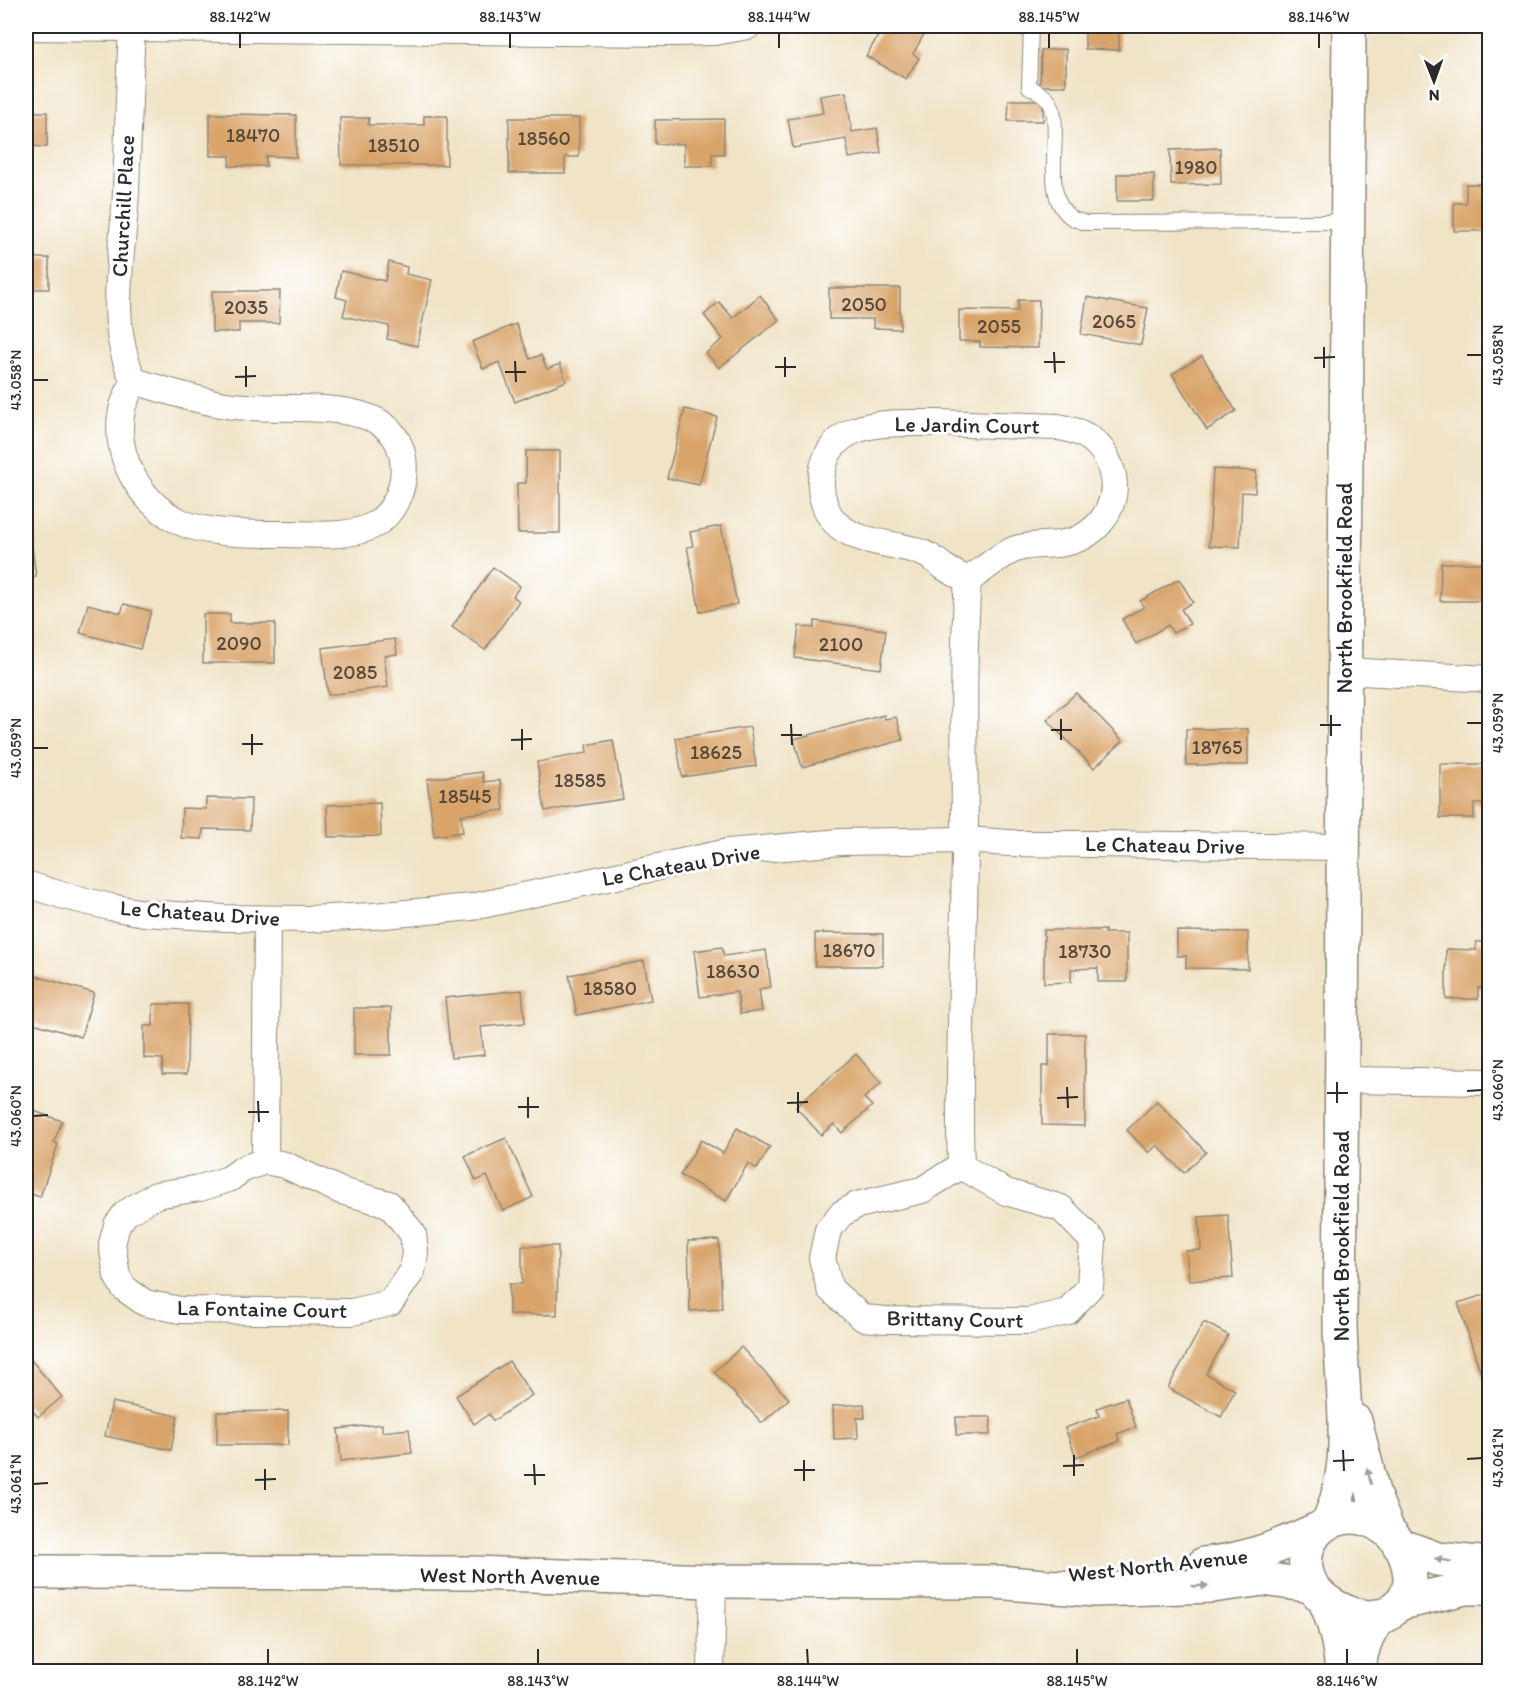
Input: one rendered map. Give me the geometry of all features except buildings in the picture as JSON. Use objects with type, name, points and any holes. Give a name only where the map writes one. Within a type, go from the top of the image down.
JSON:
[{"type":"main road","name":"North Brookfield Road","points":[[1322,1526],[1339,1497],[1345,1443],[1340,1325],[1349,26]]},
{"type":"main road","name":"North Brookfield Road","points":[[1342,1367],[1374,1496],[1394,1538]]},
{"type":"main road","points":[[1342,1671],[1332,1618],[1306,1564],[1307,1548],[1322,1526],[1347,1517],[1364,1518],[1375,1522],[1394,1538],[1437,1559],[1490,1564]]},
{"type":"main road","name":"West North Avenue","points":[[995,1582],[1220,1563],[1270,1551],[1322,1526]]},
{"type":"main road","points":[[1358,1671],[1372,1628],[1406,1597],[1410,1584],[1410,1569],[1406,1555],[1394,1538]]},
{"type":"main road","name":"West North Avenue","points":[[26,1572],[471,1573],[713,1581],[995,1582],[1094,1590],[1212,1586],[1264,1579],[1286,1581],[1318,1592]]},
{"type":"main road","points":[[1318,1592],[1343,1610],[1368,1617],[1465,1588],[1490,1588]]},
{"type":"street","points":[[26,27],[674,33],[715,32],[748,26]]},
{"type":"street","name":"Churchill Place","points":[[132,29],[126,193],[120,250],[118,308],[126,365],[134,381]]},
{"type":"street","points":[[134,381],[190,398],[226,405],[333,410],[374,420],[383,425],[397,440],[404,460],[403,479],[397,500],[387,516],[370,526],[349,532],[268,534],[203,529],[185,524],[167,515],[151,501],[138,485],[127,465],[121,440],[122,410],[134,381]]},
{"type":"street","name":"Le Jardin Court","points":[[937,423],[1058,427],[1075,430],[1092,438],[1106,455],[1113,475],[1115,491],[1110,509],[1096,527],[1078,539],[1017,548],[968,580],[945,568],[935,558],[916,550],[871,541],[854,535],[838,525],[827,512],[821,483],[823,466],[830,449],[858,429],[873,424],[937,423]]},
{"type":"street","points":[[961,1166],[961,959],[965,840],[963,735],[968,580]]},
{"type":"street","points":[[1344,671],[1490,679]]},
{"type":"street","name":"Le Chateau Drive","points":[[26,884],[61,895],[144,913],[267,919],[373,916],[472,906],[728,852],[840,842],[965,840],[1126,845],[1342,847]]},
{"type":"street","points":[[265,1161],[267,919]]},
{"type":"street","points":[[1341,1080],[1490,1082]]},
{"type":"street","name":"La Fontaine Court","points":[[265,1161],[285,1165],[341,1191],[389,1204],[413,1234],[415,1253],[412,1271],[390,1303],[352,1312],[180,1310],[146,1303],[124,1288],[117,1276],[112,1244],[117,1225],[126,1213],[156,1194],[200,1188],[229,1179],[243,1169],[265,1161]]},
{"type":"street","name":"Brittany Court","points":[[961,1166],[1006,1192],[1061,1208],[1093,1241],[1090,1287],[1067,1312],[1029,1321],[875,1319],[863,1317],[830,1289],[822,1258],[828,1230],[841,1214],[857,1205],[922,1190],[961,1166]]},
{"type":"street","points":[[711,1671],[713,1581]]},
{"type":"lane","points":[[1031,26],[1029,87],[1040,92],[1052,105],[1054,188],[1060,206],[1071,218],[1085,223],[1347,222]]}]
